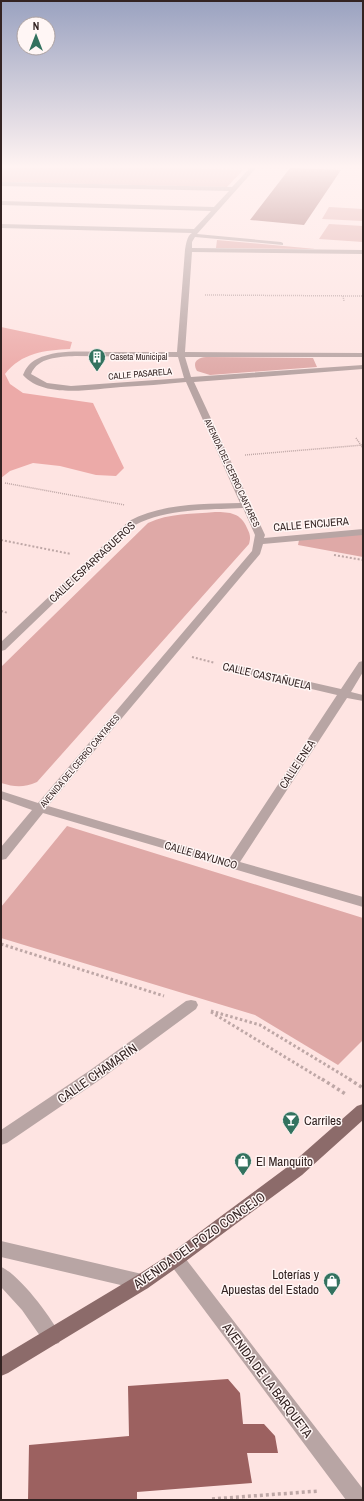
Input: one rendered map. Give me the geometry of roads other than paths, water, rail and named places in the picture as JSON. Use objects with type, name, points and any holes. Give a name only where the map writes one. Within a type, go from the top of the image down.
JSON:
[{"type":"main road","name":"AVENIDA DEL POZO CONCEJO","points":[[1,1367],[142,1282],[176,1259],[296,1170],[363,1110]]},
{"type":"street","name":"AVENIDA DEL CERRO CANTARES","points":[[1,856],[257,552],[260,535],[189,380],[181,354],[184,295],[189,242],[191,238]]},
{"type":"street","points":[[239,238],[363,252]]},
{"type":"street","points":[[188,250],[363,252]]},
{"type":"street","name":"CALLE PASARELA","points":[[363,355],[91,353],[59,355],[46,358],[28,369],[27,375],[46,386],[62,388],[363,367]]},
{"type":"street","name":"CALLE ESPARRAGUEROS","points":[[1,648],[140,517],[154,512],[170,510],[246,505]]},
{"type":"street","name":"CALLE ENCIJERA","points":[[260,541],[363,532]]},
{"type":"street","name":"CALLE ENEA","points":[[232,864],[363,664]]},
{"type":"street","name":"CALLE CASTAÑUELA","points":[[235,668],[363,698]]},
{"type":"street","points":[[1,795],[40,808]]},
{"type":"street","name":"CALLE BAYUNCO","points":[[40,808],[363,902]]},
{"type":"street","name":"CALLE CHAMARÍN","points":[[1,1138],[95,1075],[191,1005]]},
{"type":"street","points":[[1,1249],[32,1258],[142,1282]]},
{"type":"street","name":"AVENIDA DE LA BARQUETA","points":[[176,1259],[355,1494]]},
{"type":"street","points":[[1,1275],[18,1291],[37,1314],[52,1337]]},
{"type":"place","name":"Caseta Municipal","points":[[97,372]]},
{"type":"place","name":"Carriles","points":[[291,1135]]},
{"type":"place","name":"El Manquito","points":[[243,1176]]},
{"type":"place","name":"Loterías y Apuestas del Estado","points":[[332,1296]]}]
